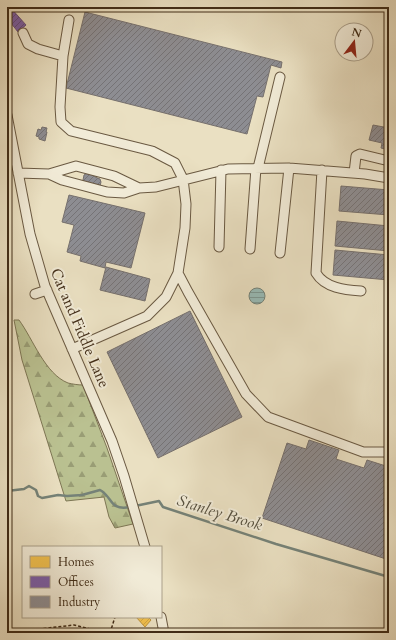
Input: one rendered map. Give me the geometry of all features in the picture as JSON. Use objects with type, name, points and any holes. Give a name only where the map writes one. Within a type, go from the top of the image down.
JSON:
[{"type":"street","points":[[69,20],[63,56],[60,108],[61,122],[71,131],[152,151],[175,164],[183,179],[186,204],[185,228],[178,273],[166,297],[148,316],[72,349]]},
{"type":"street","points":[[23,33],[28,44],[38,49],[63,56]]},
{"type":"street","points":[[250,249],[257,168],[280,77]]},
{"type":"street","name":"Cat and Fiddle Lane","points":[[7,115],[30,234],[47,290],[112,441],[132,501],[145,546]]},
{"type":"street","points":[[354,173],[356,156],[360,154],[389,161]]},
{"type":"street","points":[[18,173],[49,174],[76,166],[114,176],[139,188]]},
{"type":"street","points":[[280,253],[289,168]]},
{"type":"street","points":[[49,174],[62,180],[108,192],[124,193],[139,188],[156,187],[183,179],[228,169],[289,168],[354,173],[389,178]]},
{"type":"street","points":[[219,247],[221,170]]},
{"type":"street","points":[[322,170],[316,273],[326,282],[338,288],[361,291]]},
{"type":"street","points":[[178,273],[246,394],[268,417],[363,452],[389,452]]},
{"type":"street","points":[[35,294],[47,290]]},
{"type":"street","points":[[161,618],[164,633]]},
{"type":"path","points":[[110,633],[115,618]]},
{"type":"path","points":[[24,633],[39,629],[74,625],[107,633]]},
{"type":"green space","points":[[14,320],[19,320],[40,355],[53,372],[68,383],[83,385],[107,448],[133,524],[115,528],[109,517],[104,497],[66,501],[22,360]]},
{"type":"water","points":[[257,288],[263,290],[265,296],[263,302],[257,304],[251,302],[249,296],[251,290]]},
{"type":"building: Homes","points":[[137,618],[149,618],[151,620],[145,627]]},
{"type":"building: Offices","points":[[9,7],[26,25],[18,32],[7,18],[9,16],[7,13],[7,8]]},
{"type":"building: Industry","points":[[85,12],[282,62],[281,68],[271,65],[263,97],[257,96],[247,134],[66,88]]},
{"type":"building: Industry","points":[[373,125],[389,128],[389,150],[381,148],[382,143],[369,140]]},
{"type":"building: Industry","points":[[42,127],[47,128],[45,141],[36,136],[38,129],[41,130]]},
{"type":"building: Industry","points":[[87,173],[95,175],[95,177],[100,179],[100,186],[84,182],[84,175]]},
{"type":"building: Industry","points":[[341,186],[389,190],[389,215],[339,211]]},
{"type":"building: Industry","points":[[69,195],[145,213],[131,268],[106,262],[105,268],[80,261],[81,256],[67,252],[74,225],[62,222]]},
{"type":"building: Industry","points":[[337,221],[389,226],[389,251],[335,246]]},
{"type":"building: Industry","points":[[335,250],[389,255],[389,280],[333,275]]},
{"type":"building: Industry","points":[[106,267],[150,279],[145,301],[100,290]]},
{"type":"building: Industry","points":[[190,311],[242,417],[158,458],[107,352]]},
{"type":"building: Industry","points":[[309,440],[339,450],[336,459],[364,468],[367,460],[389,467],[389,560],[262,518],[287,443],[306,449]]},
{"type":"waterway","name":"Stanley Brook","points":[[7,491],[24,489],[29,486],[36,490],[38,496],[42,498],[58,495],[82,495],[100,490],[112,503],[118,507],[130,507]]},
{"type":"waterway","name":"Stanley Brook","points":[[135,506],[159,501],[163,507],[276,544],[389,577]]}]
